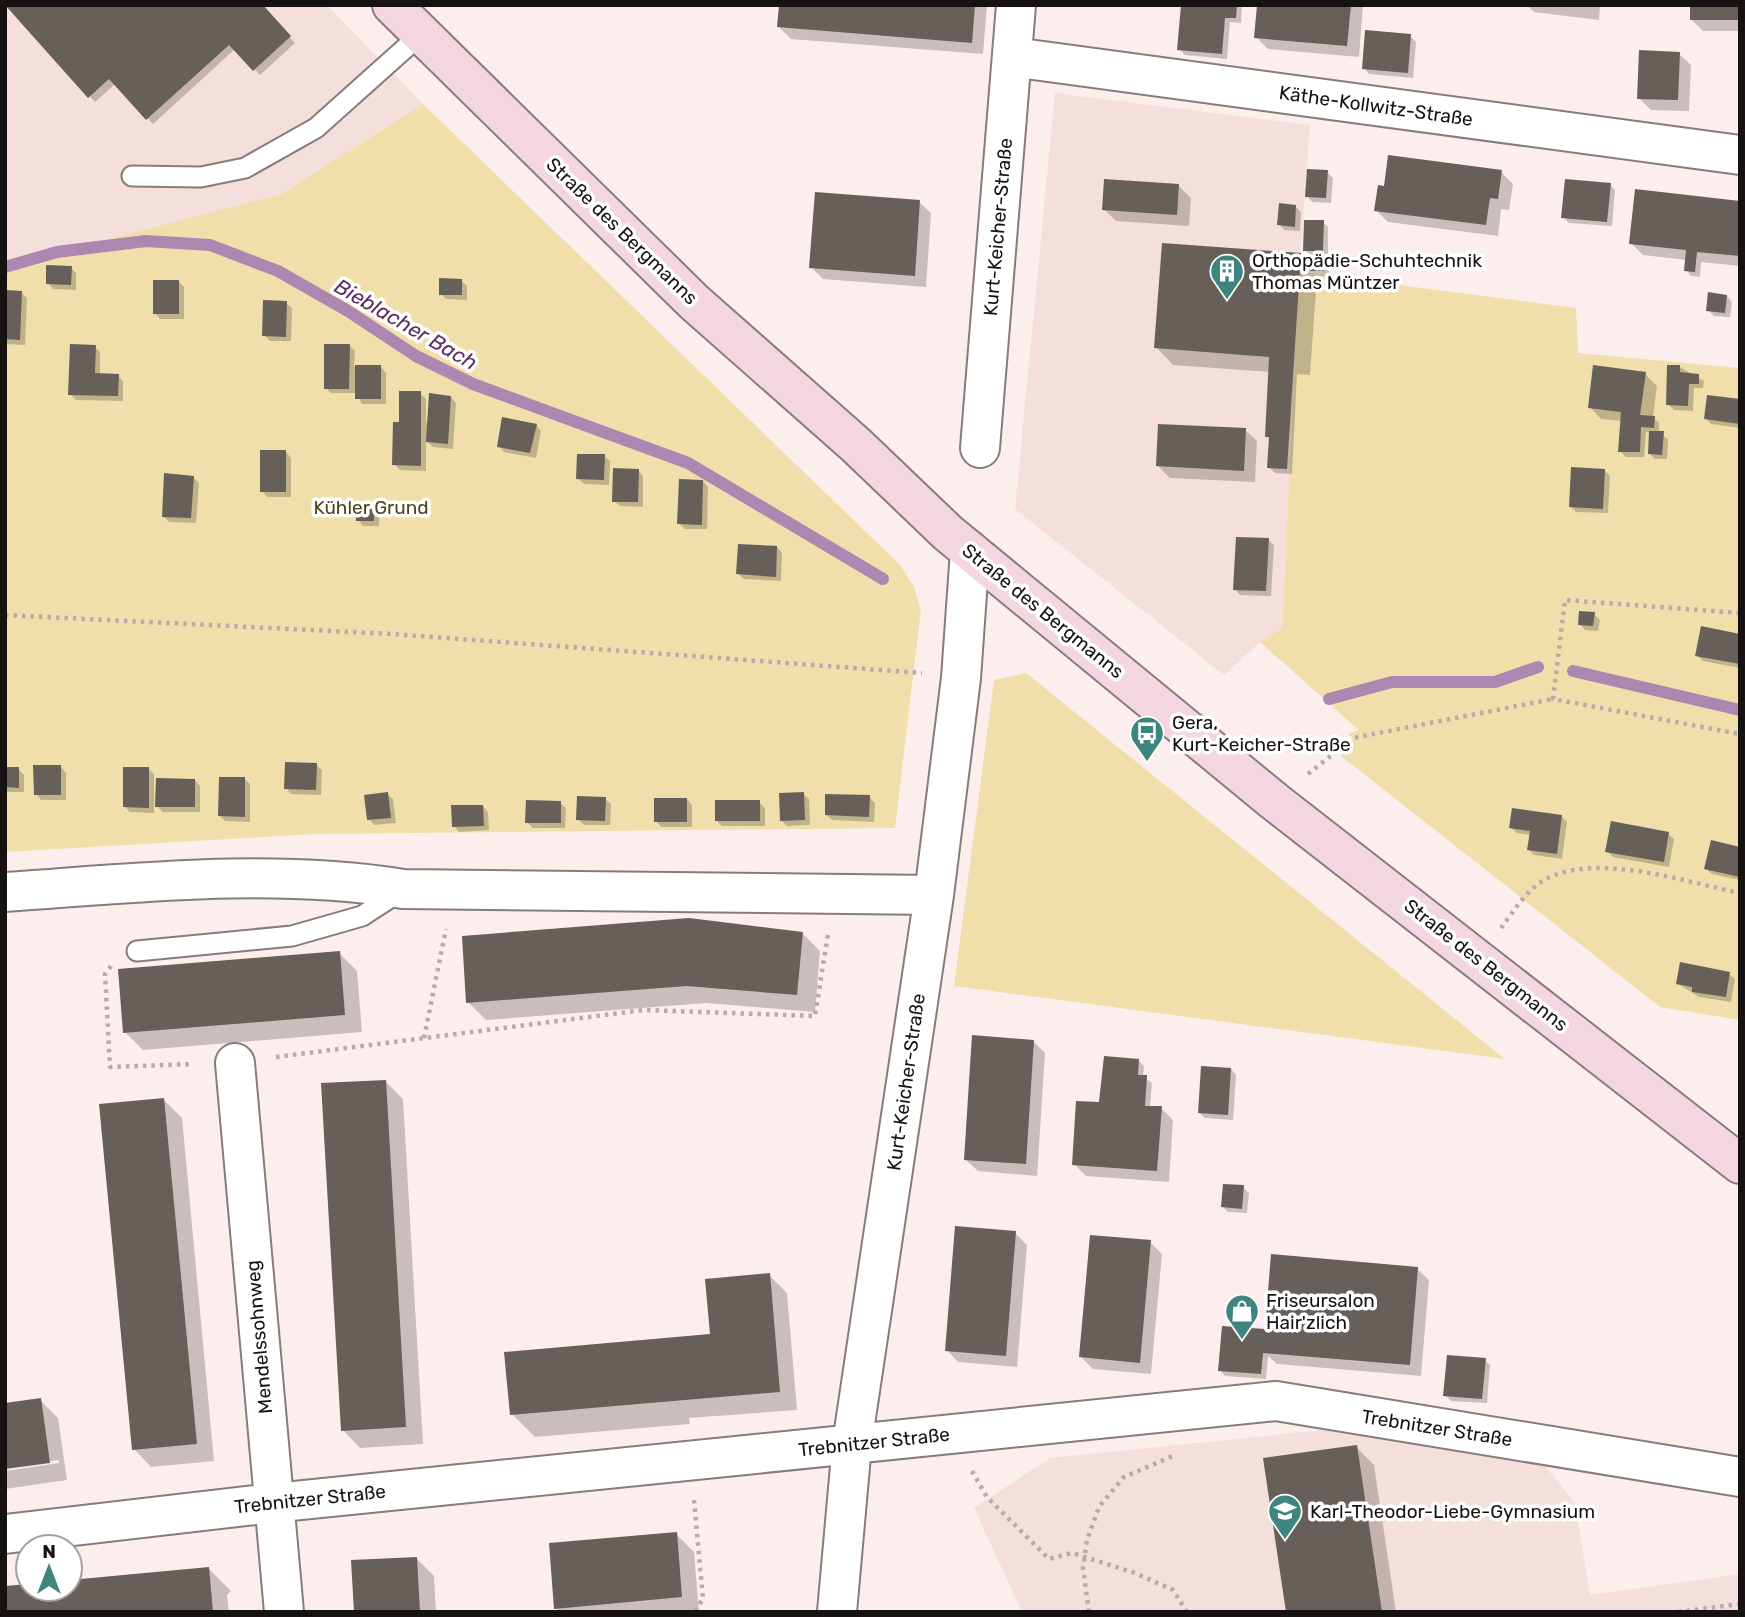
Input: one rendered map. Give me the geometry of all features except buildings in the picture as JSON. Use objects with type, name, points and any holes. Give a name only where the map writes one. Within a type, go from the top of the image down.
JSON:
[{"type":"main road","name":"Straße des Bergmanns","points":[[392,5],[694,302],[971,551],[1274,801],[1740,1164]]},
{"type":"street","name":"Kurt-Keicher-Straße","points":[[980,448],[1016,5]]},
{"type":"street","name":"Käthe-Kollwitz-Straße","points":[[1012,57],[1740,155]]},
{"type":"street","name":"Kurt-Keicher-Straße","points":[[837,1612],[852,1444],[934,895],[961,678],[971,551]]},
{"type":"street","points":[[5,892],[150,882],[287,880],[352,881],[402,890],[934,895]]},
{"type":"street","name":"Mendelssohnweg","points":[[235,1063],[284,1612]]},
{"type":"street","name":"Trebnitzer Straße","points":[[5,1534],[274,1503],[1276,1401],[1740,1477]]},
{"type":"lane","points":[[132,176],[201,177],[246,168],[316,128],[420,35]]},
{"type":"lane","points":[[137,951],[292,936],[362,916],[402,890]]},
{"type":"path","points":[[1553,699],[1566,600],[1740,613]]},
{"type":"path","points":[[5,615],[392,634],[895,670],[961,678]]},
{"type":"path","points":[[1274,801],[1353,738],[1553,699],[1740,734]]},
{"type":"path","points":[[1478,959],[1522,899],[1546,878],[1565,872],[1617,869],[1740,893]]},
{"type":"path","points":[[424,1038],[454,890]]},
{"type":"path","points":[[137,951],[118,955],[105,974],[110,1067],[235,1063],[644,1010],[815,1016],[834,894]]},
{"type":"path","points":[[1089,1612],[1084,1556],[1099,1507],[1124,1477],[1188,1451]]},
{"type":"path","points":[[690,1461],[703,1599],[694,1612]]},
{"type":"path","points":[[987,1497],[1049,1559],[1072,1553],[1173,1590],[1187,1612]]},
{"type":"path","points":[[1678,1612],[1740,1604]]},
{"type":"shaded area","points":[[5,5],[327,5],[423,104],[281,194],[5,266]]},
{"type":"shaded area","points":[[1055,93],[1310,125],[1299,272],[1282,628],[1260,642],[1224,675],[1015,509]]},
{"type":"shaded area","name":"Karl-Theodor-Liebe-Gymnasium","points":[[1323,1430],[1544,1465],[1575,1503],[1590,1595],[1740,1574],[1740,1612],[1022,1612],[974,1508],[1050,1458]]},
{"type":"green space","name":"Kühler Grund","points":[[423,104],[900,565],[914,587],[921,610],[895,828],[316,834],[5,852],[5,266],[281,194]]},
{"type":"green space","points":[[1299,272],[1576,308],[1578,353],[1740,368],[1740,1020],[1660,1007],[1341,756],[1353,738],[1348,734],[1359,730],[1260,642],[1282,628]]},
{"type":"green space","points":[[1026,673],[1505,1059],[954,986],[994,680]]},
{"type":"waterway","name":"Bieblacher Bach","points":[[5,267],[57,252],[146,241],[210,245],[278,271],[348,311],[416,356],[473,384],[688,463],[883,579]]},
{"type":"waterway","name":"Bieblacher Bach","points":[[1329,699],[1392,682],[1495,682],[1538,667]]},
{"type":"waterway","name":"Bieblacher Bach","points":[[1573,671],[1740,710]]},
{"type":"place","name":"Orthopädie-Schuhtechnik Thomas Müntzer","points":[[1227,301]]},
{"type":"place","name":"Gera, Kurt-Keicher-Straße","points":[[1147,763]]},
{"type":"place","name":"Friseursalon Hair'zlich","points":[[1242,1341]]},
{"type":"place","name":"Karl-Theodor-Liebe-Gymnasium","points":[[1285,1541]]}]
